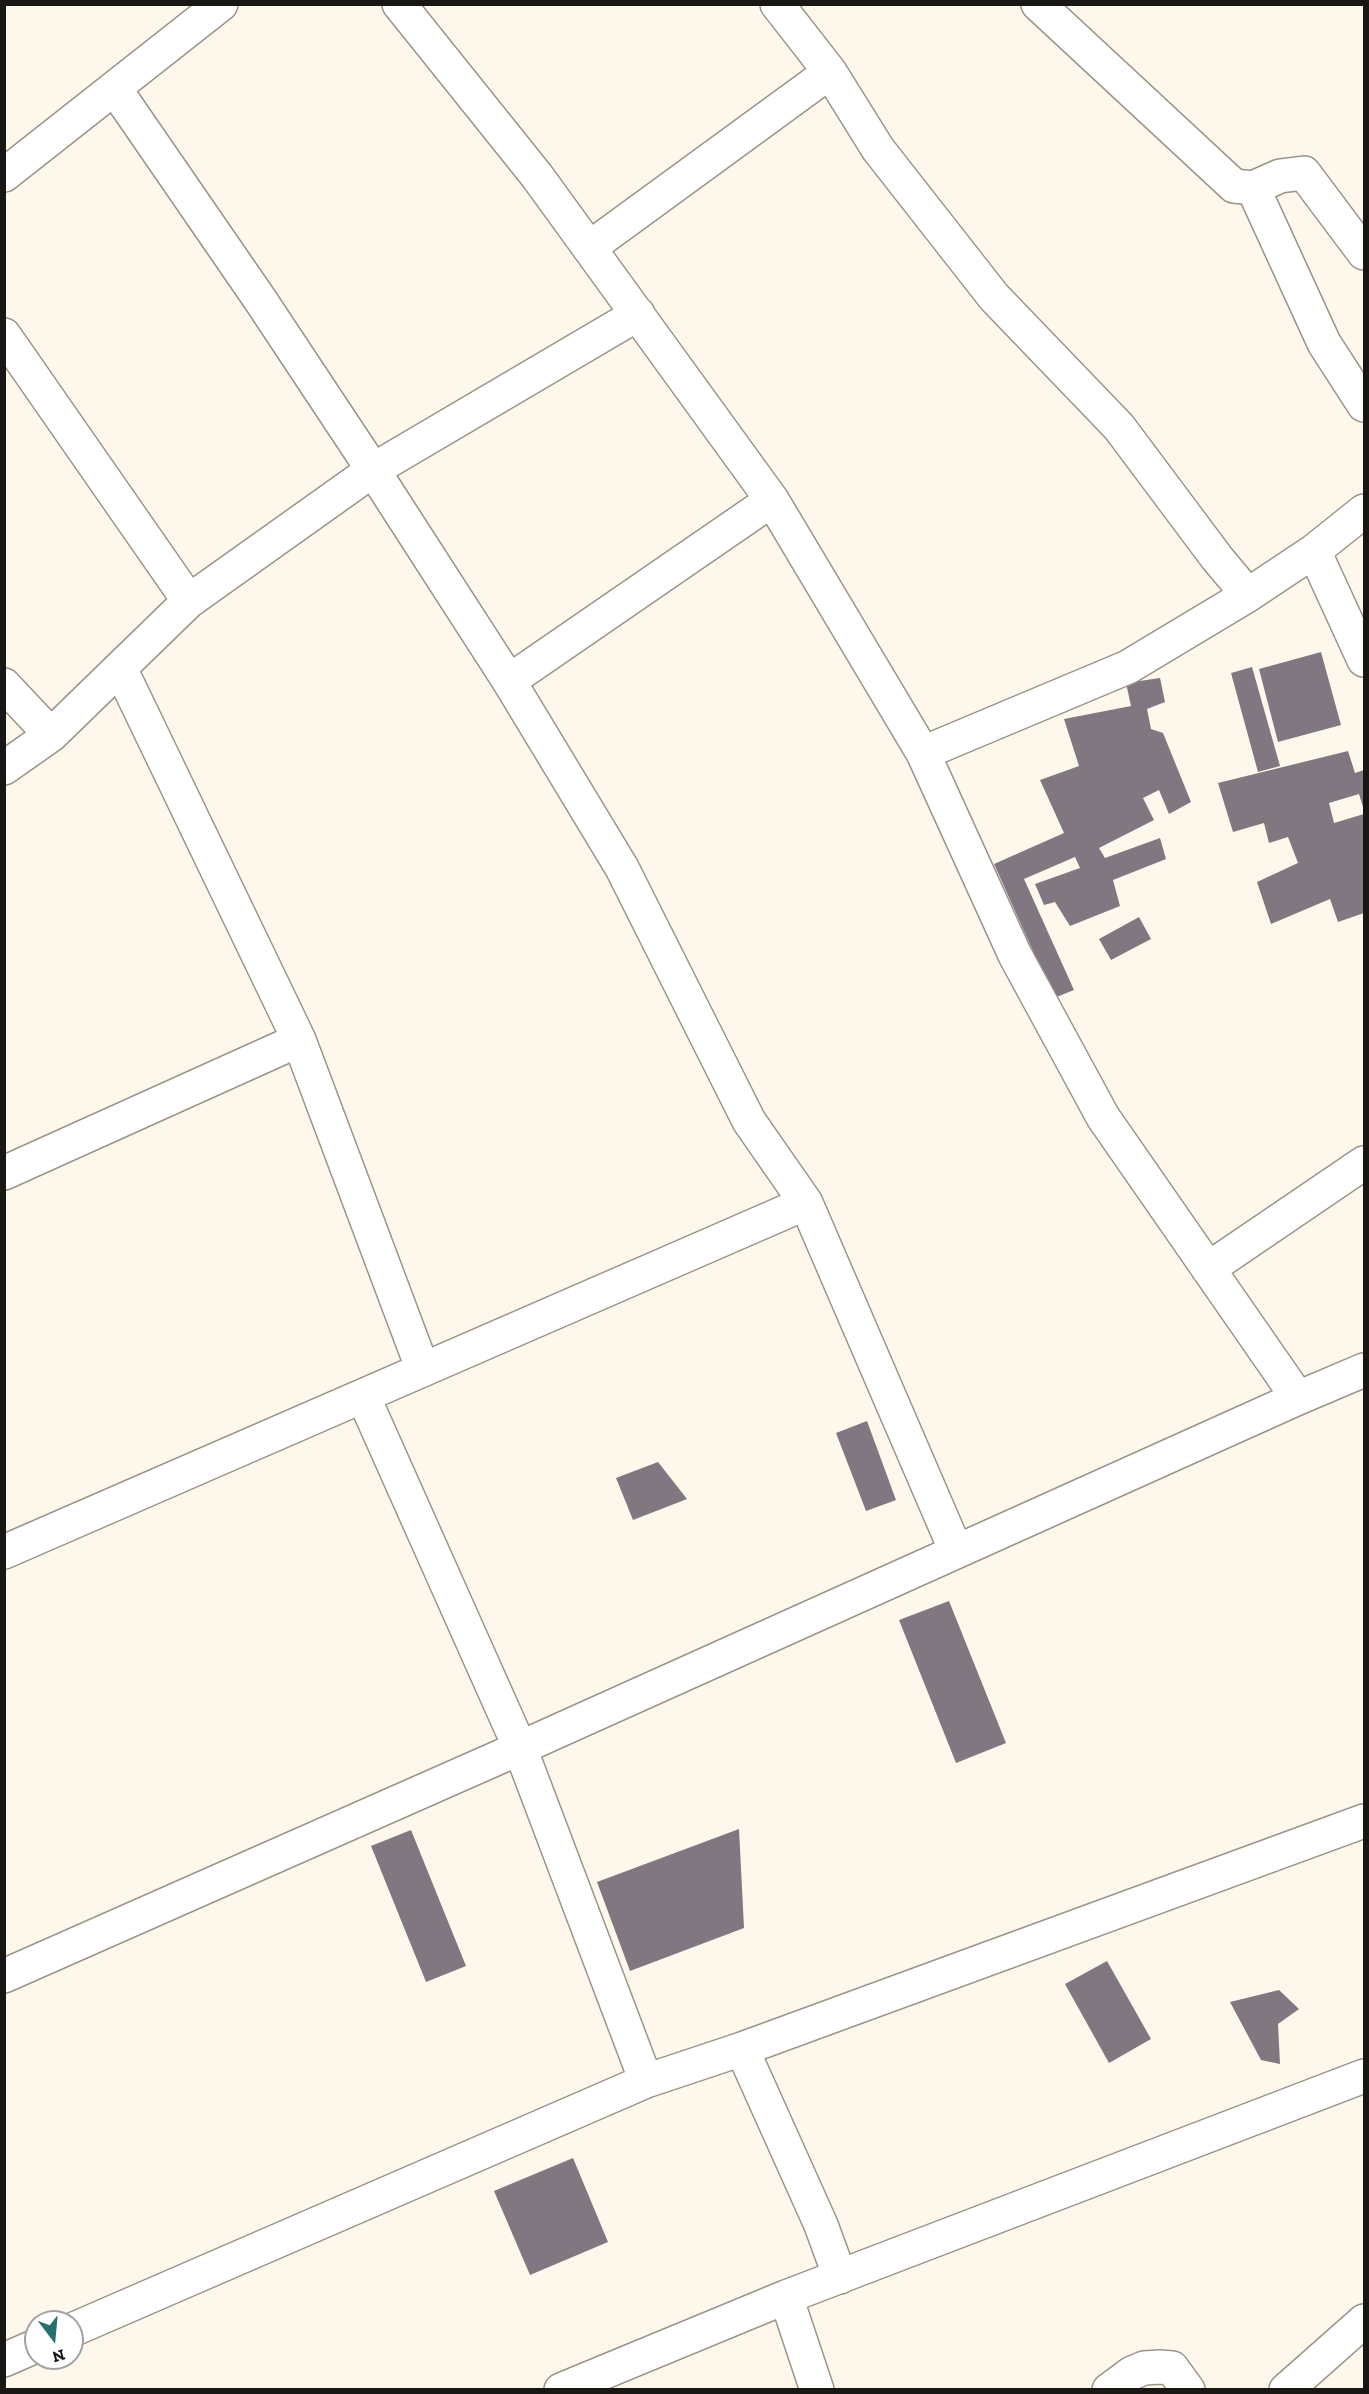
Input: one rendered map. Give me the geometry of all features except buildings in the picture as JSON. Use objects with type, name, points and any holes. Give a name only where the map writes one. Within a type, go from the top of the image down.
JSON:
[{"type":"street","points":[[4,175],[221,4]]},
{"type":"street","points":[[399,4],[537,176],[772,500],[923,753],[1015,954],[1103,1117],[1298,1398]]},
{"type":"street","points":[[777,4],[830,72],[878,149],[994,297],[1119,427],[1217,558],[1248,595]]},
{"type":"street","points":[[1055,9],[1234,186],[1253,188],[1280,176],[1304,173],[1327,200],[1365,253]]},
{"type":"street","points":[[589,248],[830,72]]},
{"type":"street","points":[[115,89],[261,301],[373,470],[508,681],[622,868],[748,1121],[806,1203],[956,1551]]},
{"type":"street","points":[[1253,188],[1324,343],[1365,405]]},
{"type":"street","points":[[4,768],[51,735],[189,601],[373,470],[638,315]]},
{"type":"street","points":[[4,335],[189,601]]},
{"type":"street","points":[[508,681],[772,500]]},
{"type":"street","points":[[923,753],[1128,667],[1248,595],[1314,551],[1365,511]]},
{"type":"street","points":[[1314,551],[1365,660]]},
{"type":"street","points":[[120,668],[298,1040],[423,1370]]},
{"type":"street","points":[[4,685],[51,735]]},
{"type":"street","points":[[4,1173],[298,1040]]},
{"type":"street","points":[[1208,1269],[1365,1163]]},
{"type":"street","points":[[4,1552],[806,1203]]},
{"type":"street","points":[[4,1976],[1365,1370]]},
{"type":"street","points":[[363,1396],[520,1748],[646,2081]]},
{"type":"street","points":[[84,2325],[646,2081],[742,2049],[1365,1821]]},
{"type":"street","points":[[742,2049],[825,2232],[840,2277]]},
{"type":"street","points":[[561,2390],[786,2297],[1365,2076]]},
{"type":"street","points":[[786,2297],[817,2390]]},
{"type":"street","points":[[1286,2390],[1365,2321]]},
{"type":"street","points":[[4,2361],[24,2352]]},
{"type":"street","points":[[1109,2390],[1132,2373],[1144,2368],[1160,2367],[1172,2368],[1188,2390]]}]
